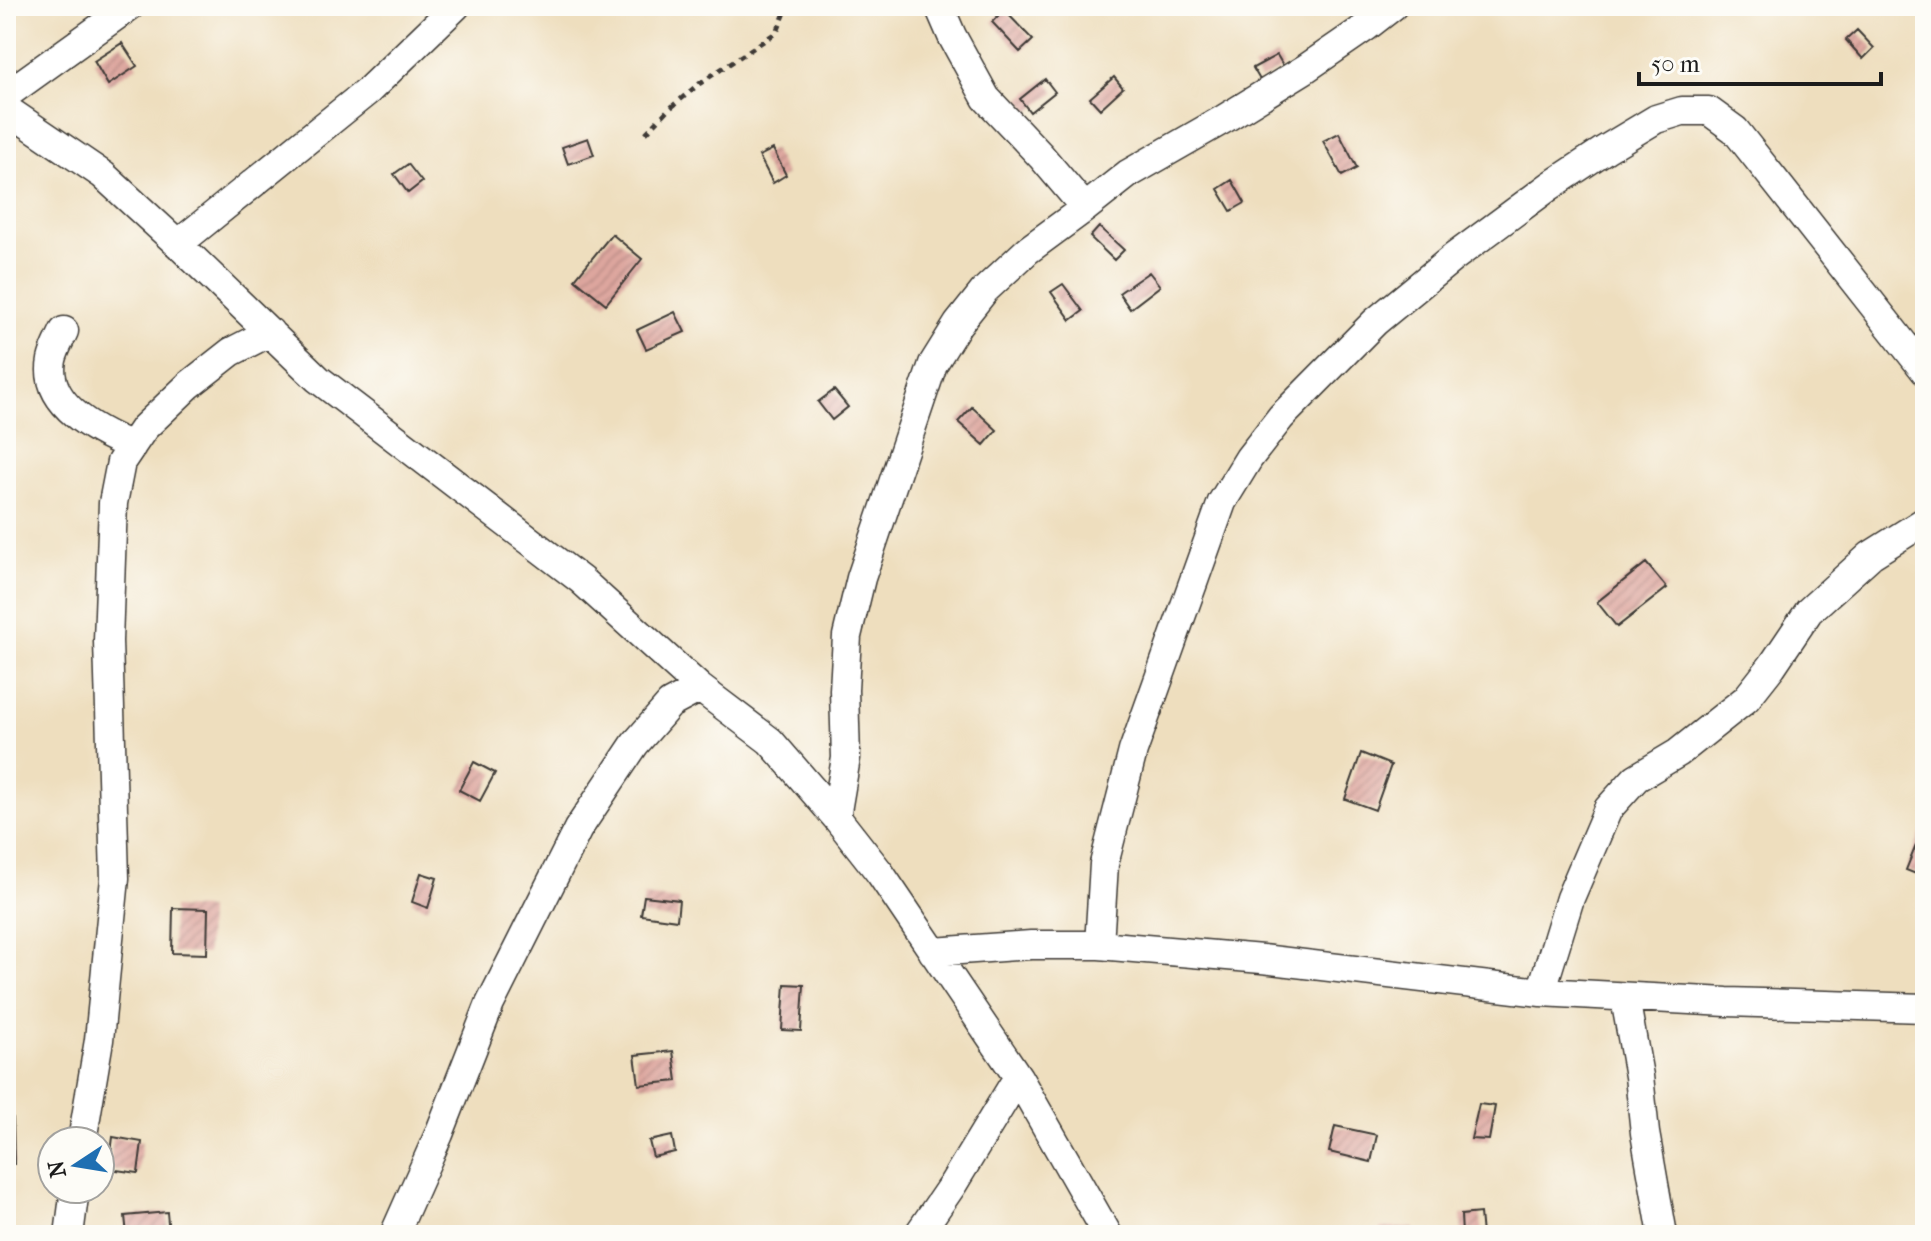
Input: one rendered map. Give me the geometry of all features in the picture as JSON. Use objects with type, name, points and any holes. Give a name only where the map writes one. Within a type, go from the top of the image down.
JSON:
[{"type":"street","points":[[6,95],[130,6]]},
{"type":"street","points":[[178,244],[369,90],[456,6]]},
{"type":"street","points":[[939,6],[986,98],[1085,208]]},
{"type":"street","points":[[952,36],[954,6]]},
{"type":"street","points":[[836,817],[846,758],[844,690],[847,636],[861,578],[933,364],[958,324],[985,290],[1028,250],[1128,174],[1305,69],[1393,6]]},
{"type":"street","points":[[6,109],[103,175],[318,379],[581,580],[700,688],[770,741],[880,873],[1018,1077],[1108,1235]]},
{"type":"street","points":[[1099,945],[1104,864],[1133,751],[1222,502],[1249,458],[1281,417],[1375,322],[1454,257],[1550,186],[1656,119],[1682,111],[1709,111],[1735,130],[1925,371]]},
{"type":"street","points":[[64,331],[52,361],[52,380],[57,394],[89,424],[111,438],[132,446]]},
{"type":"street","points":[[85,1125],[99,1040],[115,878],[108,641],[113,503],[121,462],[144,428],[189,385],[231,352],[270,332]]},
{"type":"street","points":[[1541,992],[1570,898],[1608,809],[1636,778],[1678,753],[1746,699],[1809,611],[1871,555],[1925,521]]},
{"type":"street","points":[[394,1235],[439,1134],[490,1004],[578,829],[635,744],[670,704],[700,688]]},
{"type":"street","points":[[933,952],[1031,945],[1099,945],[1262,959],[1541,992],[1625,998],[1925,1008]]},
{"type":"street","points":[[1625,998],[1663,1235]]},
{"type":"street","points":[[918,1235],[1018,1077]]},
{"type":"street","points":[[69,1235],[73,1205]]},
{"type":"path","points":[[646,133],[699,84],[777,32],[784,6]]},
{"type":"building","points":[[1004,10],[1033,40],[1020,52],[992,22]]},
{"type":"building","points":[[1857,30],[1874,48],[1863,59],[1846,40]]},
{"type":"building","points":[[122,43],[137,66],[108,85],[94,61]]},
{"type":"building","points":[[1277,55],[1284,67],[1260,80],[1253,68]]},
{"type":"building","points":[[1114,77],[1123,88],[1100,109],[1090,98]]},
{"type":"building","points":[[1045,79],[1055,92],[1030,112],[1020,99]]},
{"type":"building","points":[[1339,133],[1357,168],[1342,176],[1323,141]]},
{"type":"building","points":[[588,138],[594,155],[568,164],[562,147]]},
{"type":"building","points":[[773,149],[786,175],[773,183],[759,156]]},
{"type":"building","points":[[408,164],[422,182],[408,193],[394,174]]},
{"type":"building","points":[[1232,180],[1245,203],[1231,211],[1218,189]]},
{"type":"building","points":[[1099,227],[1124,250],[1114,260],[1090,237]]},
{"type":"building","points":[[612,234],[642,259],[606,304],[575,279]]},
{"type":"building","points":[[1149,272],[1160,286],[1130,309],[1119,293]]},
{"type":"building","points":[[1063,284],[1083,311],[1071,320],[1051,292]]},
{"type":"building","points":[[675,312],[685,332],[646,349],[637,330]]},
{"type":"building","points":[[834,390],[848,407],[832,420],[818,402]]},
{"type":"building","points":[[972,407],[997,430],[984,445],[958,422]]},
{"type":"building","points":[[1646,563],[1667,588],[1617,627],[1597,602]]},
{"type":"building","points":[[1361,753],[1391,765],[1375,810],[1345,799]]},
{"type":"building","points":[[474,762],[495,773],[480,801],[459,790]]},
{"type":"building","points":[[1925,823],[1925,865],[1921,876],[1906,870]]},
{"type":"building","points":[[421,873],[437,878],[428,908],[412,902]]},
{"type":"building","points":[[644,896],[679,900],[677,920],[641,915]]},
{"type":"building","points":[[173,908],[208,909],[207,954],[172,953]]},
{"type":"building","points":[[785,984],[804,985],[801,1031],[782,1030]]},
{"type":"building","points":[[673,1051],[677,1081],[639,1085],[635,1055]]},
{"type":"building","points":[[1479,1104],[1495,1106],[1489,1140],[1471,1139]]},
{"type":"building","points":[[6,1118],[13,1118],[14,1164],[6,1164]]},
{"type":"building","points":[[1335,1126],[1377,1135],[1371,1162],[1329,1152]]},
{"type":"building","points":[[672,1136],[675,1152],[653,1157],[649,1141]]},
{"type":"building","points":[[116,1138],[142,1142],[138,1173],[116,1170]]},
{"type":"building","points":[[167,1212],[169,1234],[127,1235],[125,1216]]},
{"type":"building","points":[[1480,1213],[1482,1235],[1462,1235],[1461,1215]]},
{"type":"building","points":[[1380,1228],[1414,1228],[1415,1235],[1380,1235]]}]
